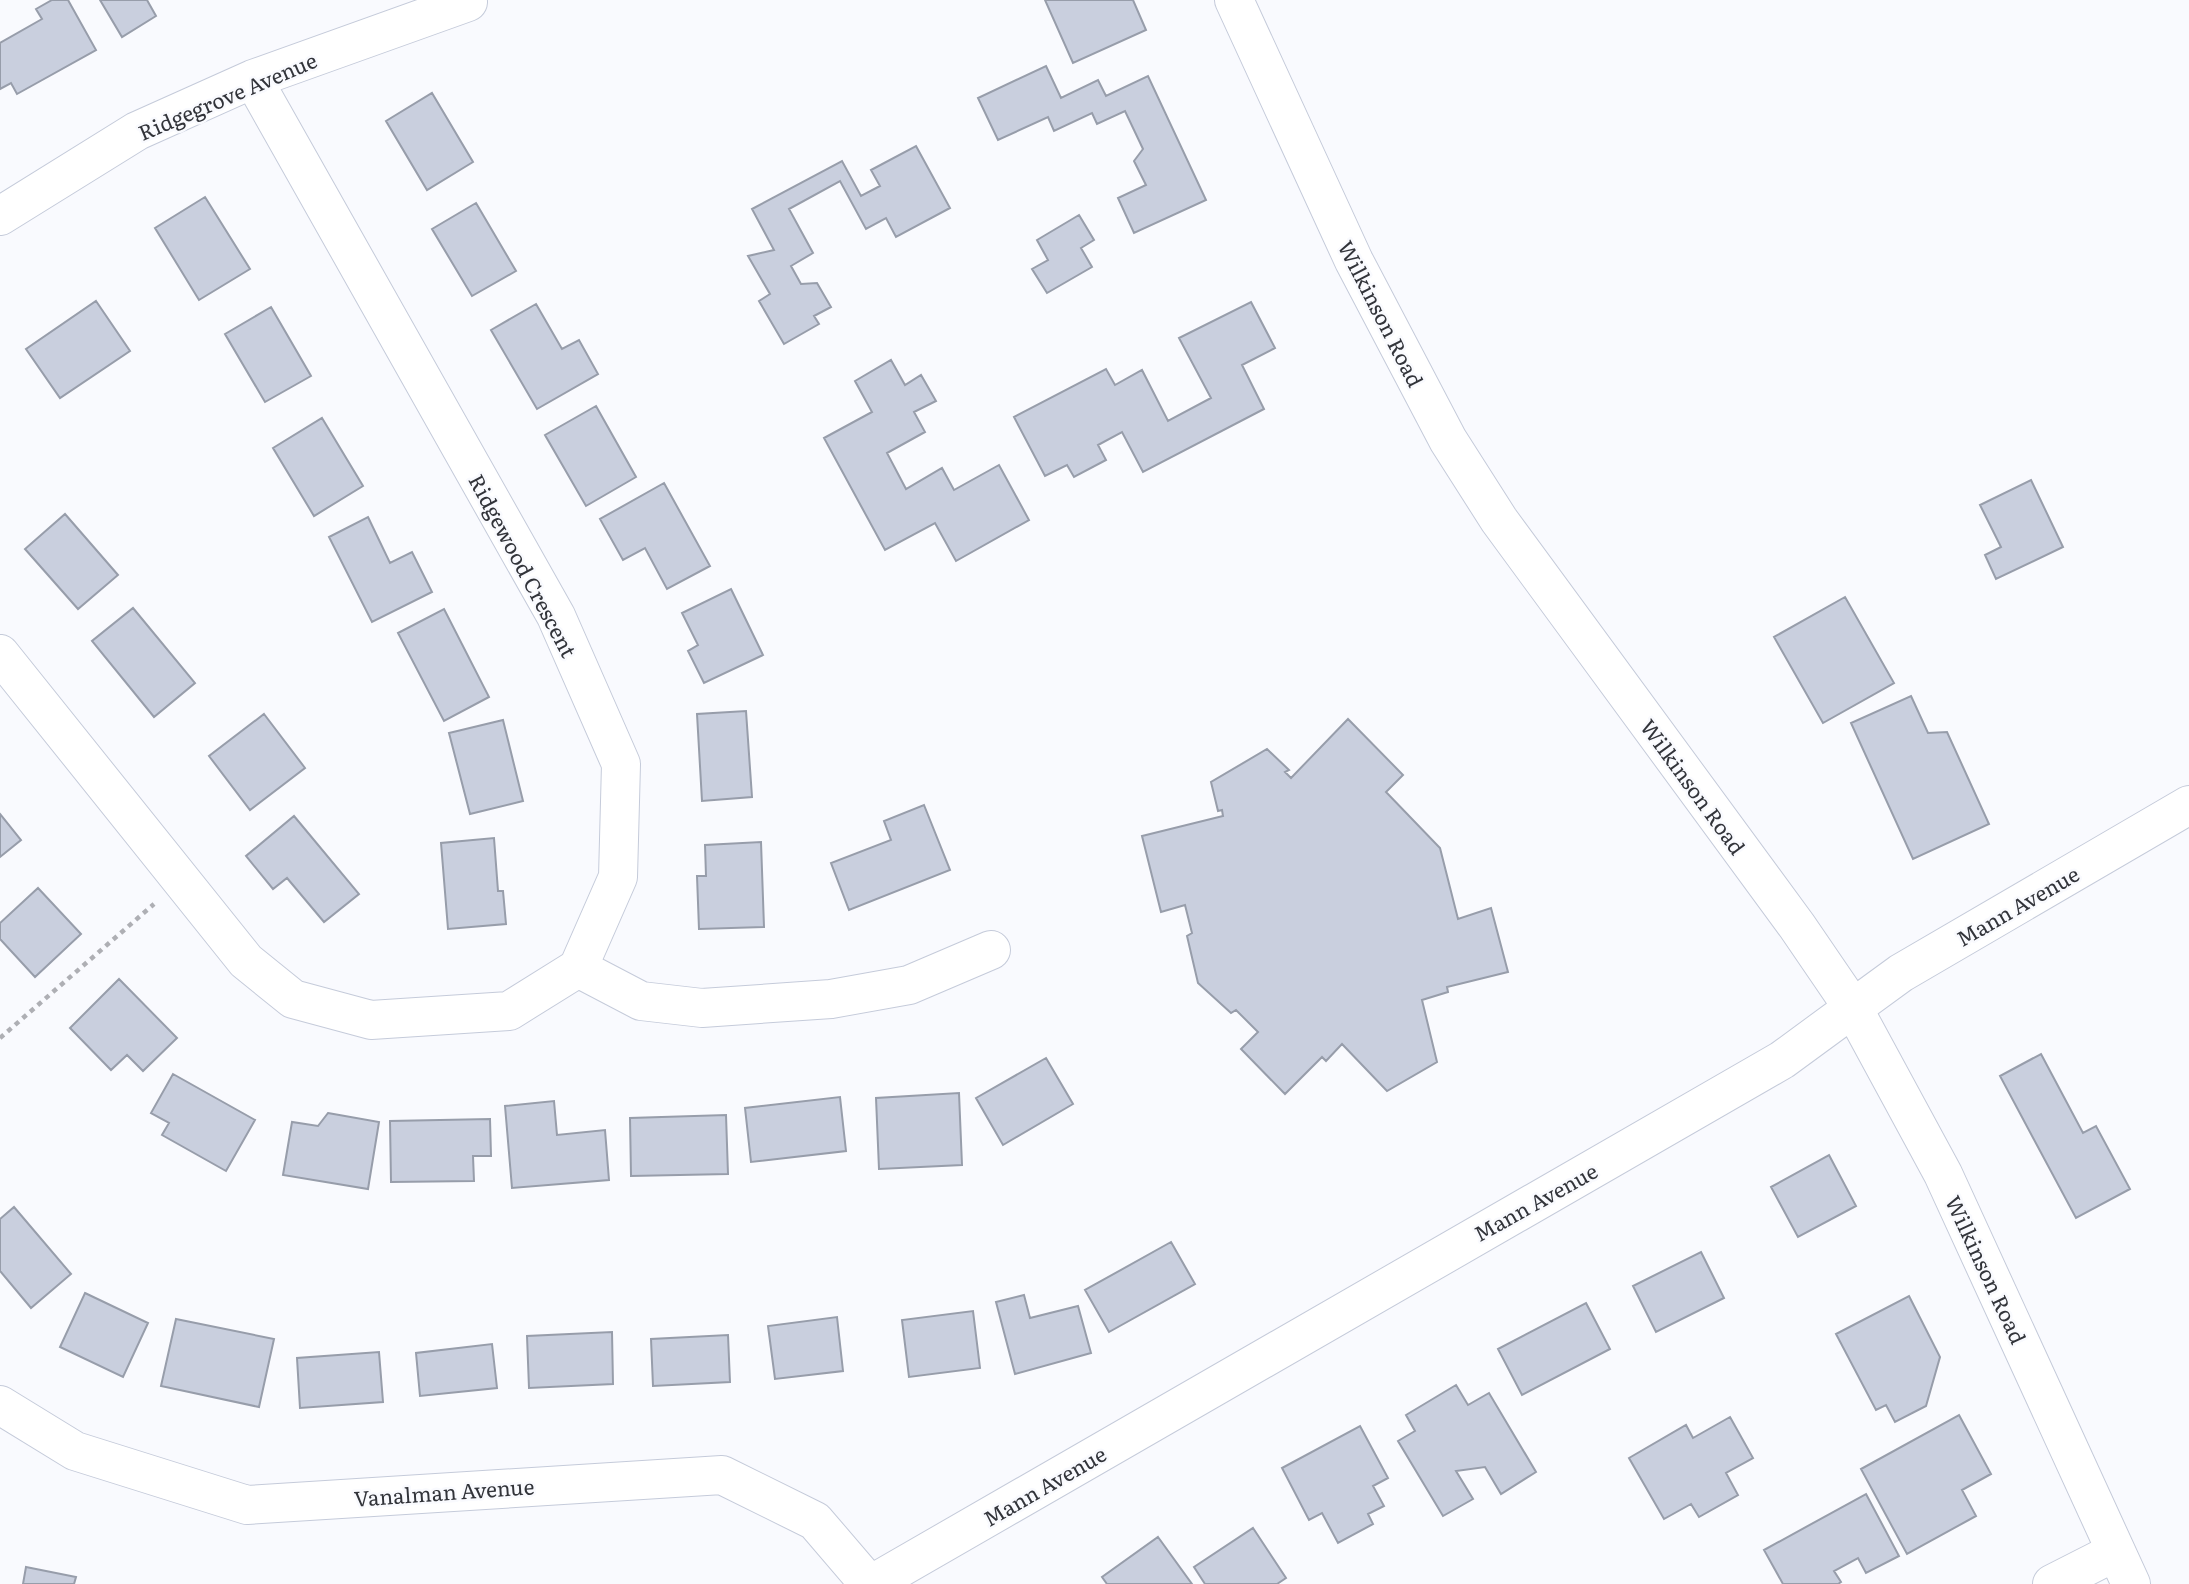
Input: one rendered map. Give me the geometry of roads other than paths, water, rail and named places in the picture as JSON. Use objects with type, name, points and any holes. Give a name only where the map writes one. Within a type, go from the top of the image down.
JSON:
[{"type":"street","name":"Wilkinson Road","points":[[1234,0],[1354,261],[1448,440],[1499,520],[1797,926],[1853,1008],[1943,1174],[2123,1568]]},
{"type":"street","name":"Ridgegrove Avenue","points":[[0,216],[137,131],[253,79],[468,2]]},
{"type":"street","name":"Ridgewood Crescent","points":[[253,79],[556,616],[621,764],[618,877],[578,968]]},
{"type":"street","points":[[0,654],[246,961],[293,999],[371,1020],[509,1010],[578,968],[641,1002],[702,1008],[831,999],[909,985],[991,950]]},
{"type":"street","name":"Mann Avenue","points":[[871,1584],[1758,1074],[1901,973],[2189,805]]},
{"type":"street","name":"Vanalman Avenue","points":[[0,1405],[75,1451],[247,1505],[722,1475],[815,1521],[871,1584]]},
{"type":"street","points":[[2052,1584],[2123,1568]]}]
